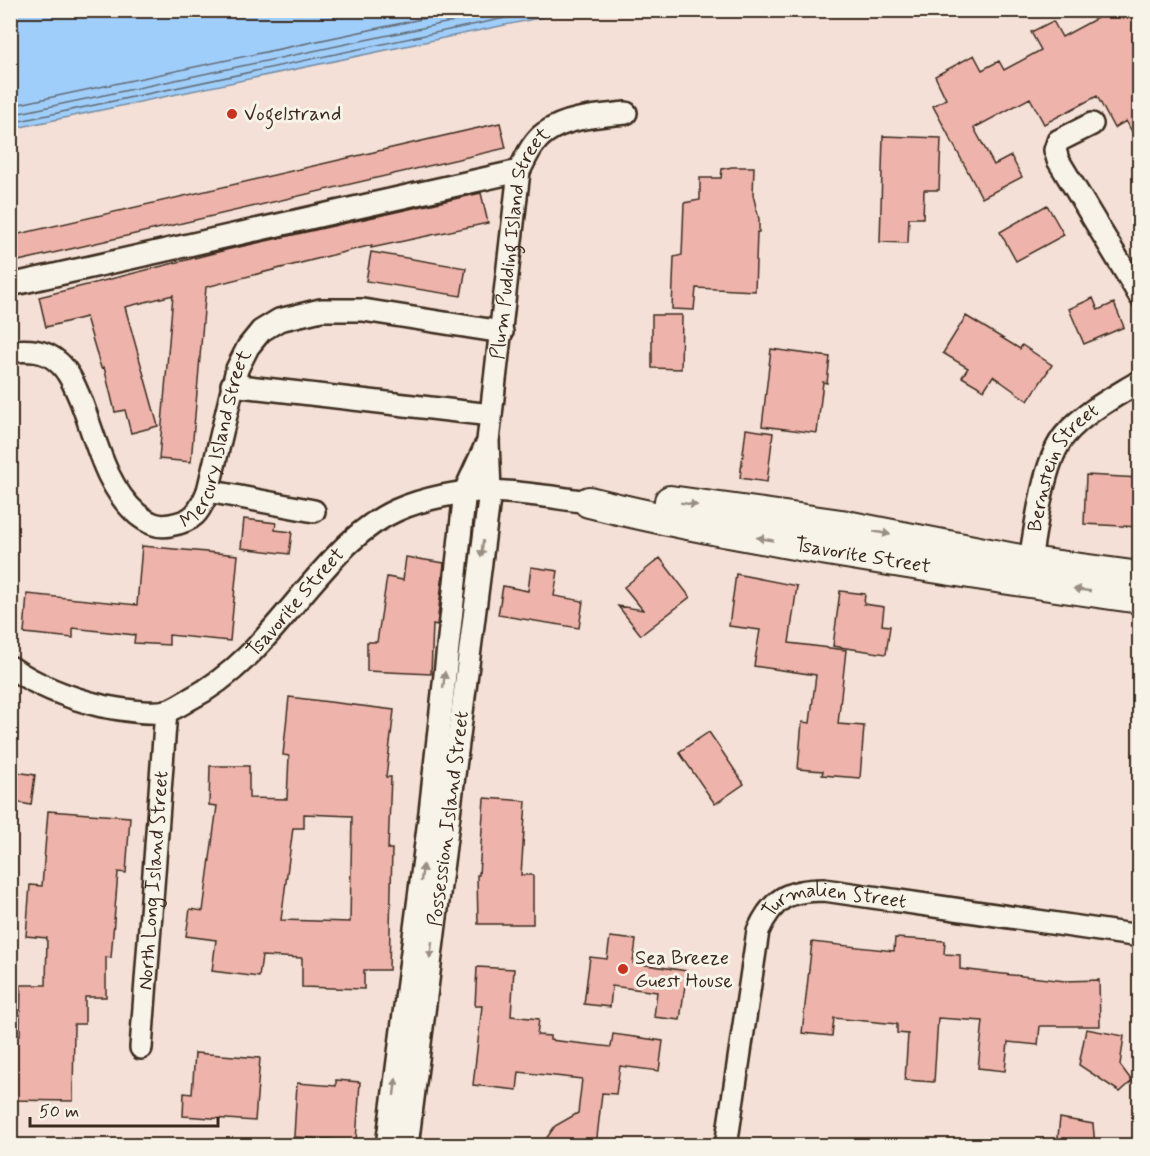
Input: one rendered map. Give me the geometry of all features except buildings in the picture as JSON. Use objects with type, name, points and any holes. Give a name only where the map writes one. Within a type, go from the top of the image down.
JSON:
[{"type":"street","name":"Plum Pudding Island Street","points":[[490,490],[488,441],[519,171],[531,149],[544,134],[560,125],[580,119],[626,113]]},
{"type":"street","points":[[1092,124],[1058,141],[1055,150],[1058,160],[1140,296]]},
{"type":"street","points":[[10,285],[519,171]]},
{"type":"street","name":"Mercury Island Street","points":[[10,351],[36,351],[57,361],[67,371],[77,390],[111,480],[127,505],[143,519],[164,526],[184,522],[194,517],[201,508],[208,491],[232,385],[248,347],[261,332],[279,320],[321,310],[363,310],[502,332]]},
{"type":"street","name":"Bernstein Street","points":[[1028,572],[1046,476],[1052,457],[1064,436],[1081,420],[1140,381]]},
{"type":"street","points":[[232,385],[491,415]]},
{"type":"street","name":"Plum Pudding Island Street","points":[[465,491],[488,441]]},
{"type":"street","name":"Tsavorite Street","points":[[10,667],[50,690],[76,700],[122,710],[166,711],[202,693],[234,669],[258,646],[352,539],[378,520],[396,511],[465,491],[490,490],[589,502],[650,498],[842,525],[1140,598]]},
{"type":"street","name":"Possession Island Street","points":[[407,1146],[490,490]]},
{"type":"street","points":[[208,491],[314,511]]},
{"type":"street","name":"Possession Island Street","points":[[387,1146],[428,823],[465,491]]},
{"type":"street","name":"Tsavorite Street","points":[[1028,572],[1140,577]]},
{"type":"street","name":"North Long Island Street","points":[[141,1048],[166,711]]},
{"type":"street","name":"Turmalien Street","points":[[726,1146],[758,931],[768,912],[783,897],[804,890],[824,890],[1140,936]]},
{"type":"water","points":[[11,10],[572,10],[572,11],[11,129]]},
{"type":"place","name":"Vogelstrand","points":[[232,114]]},
{"type":"place","name":"Sea Breeze Guest House","points":[[623,969]]}]
